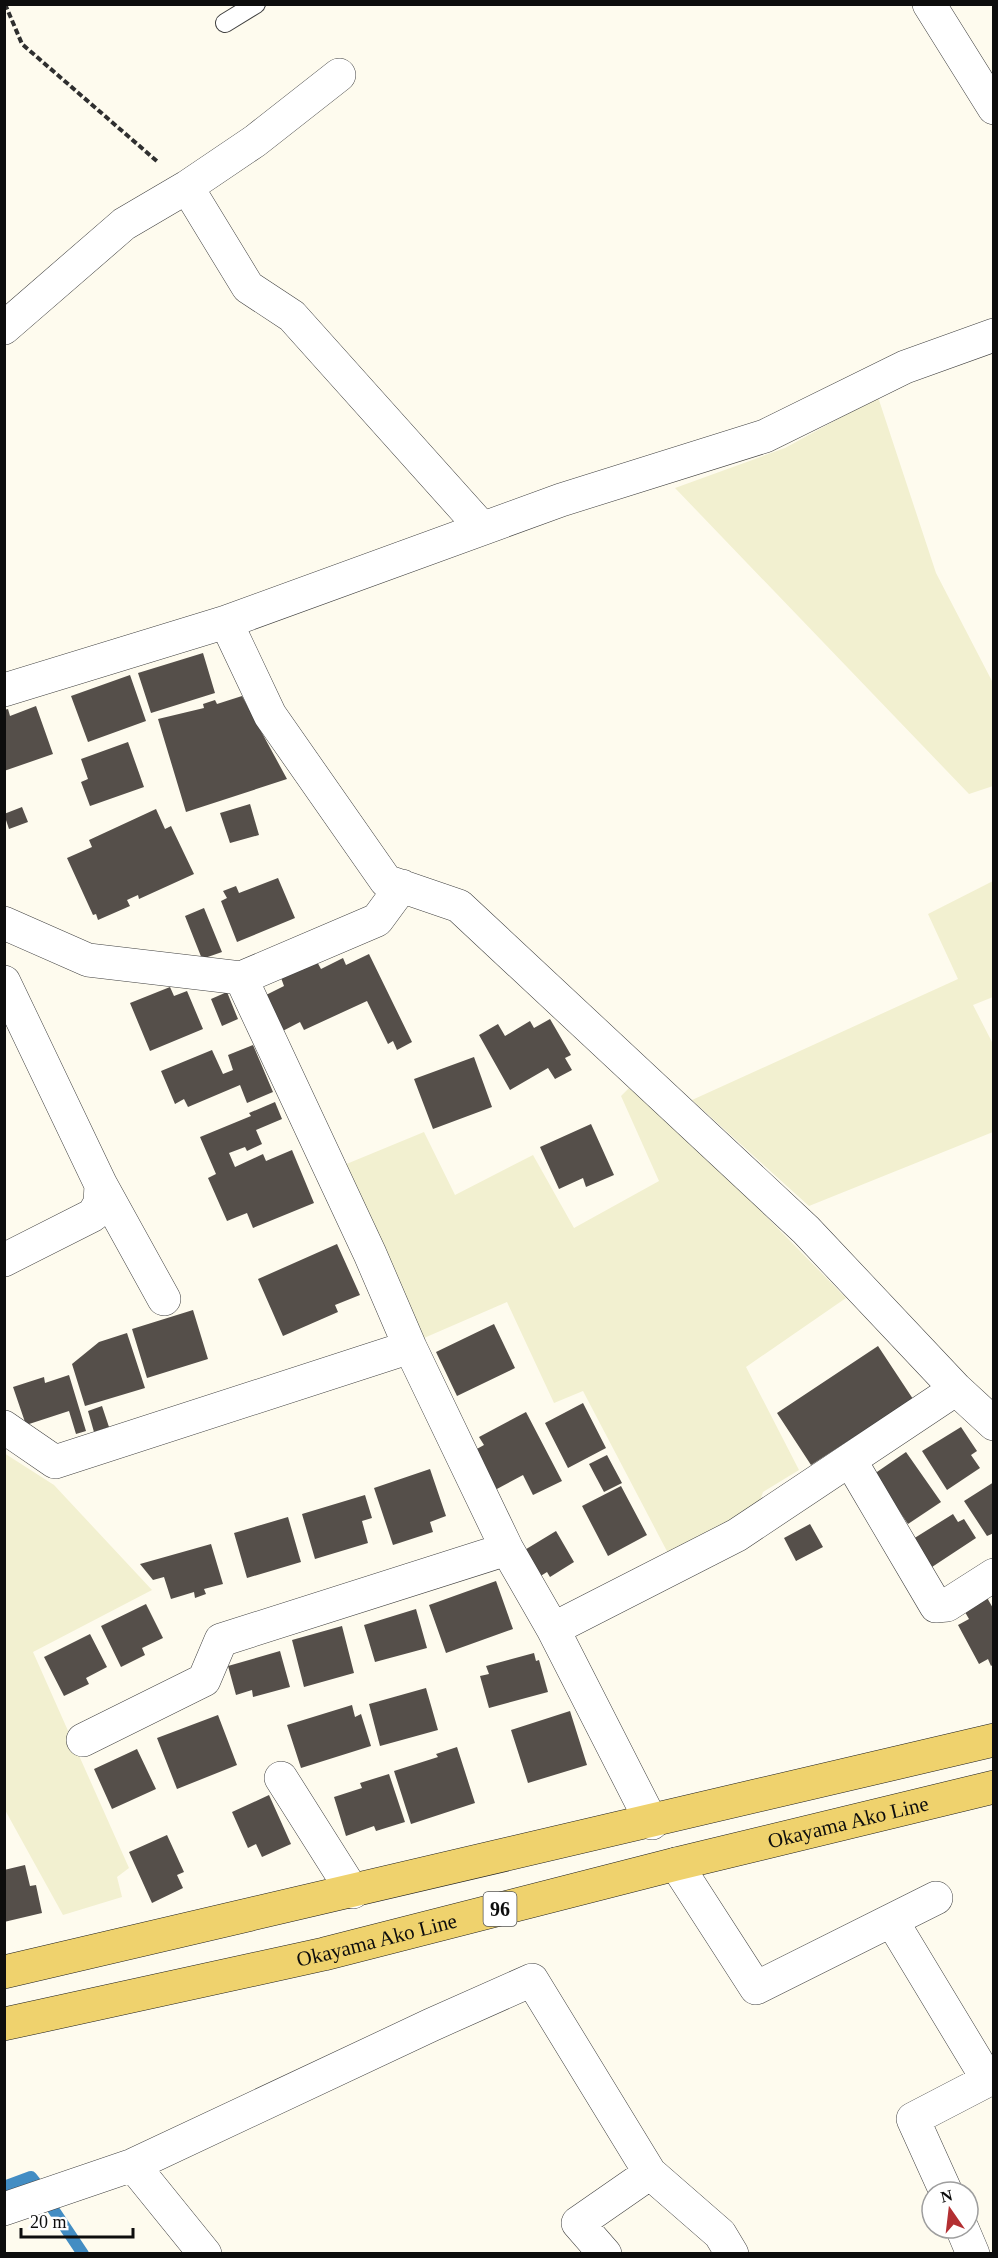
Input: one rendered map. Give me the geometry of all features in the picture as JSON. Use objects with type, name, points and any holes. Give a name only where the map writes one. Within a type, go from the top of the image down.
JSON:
[{"type":"main road","name":"96","points":[[4,1972],[652,1822],[993,1740]]},
{"type":"main road","name":"Okayama Ako Line","points":[[4,2024],[324,1954],[676,1864],[993,1787]]},
{"type":"street","points":[[929,4],[993,108]]},
{"type":"street","points":[[4,328],[124,225],[187,187],[255,141],[339,75]]},
{"type":"street","points":[[187,187],[248,287],[292,316],[482,528]]},
{"type":"street","points":[[4,690],[226,622],[561,500],[765,436],[905,367],[993,335]]},
{"type":"street","points":[[226,622],[270,715],[386,881],[459,906],[806,1230],[956,1389],[993,1424]]},
{"type":"street","points":[[4,924],[88,960],[241,978],[377,920],[402,886]]},
{"type":"street","points":[[241,978],[370,1254],[410,1347],[507,1549],[553,1629],[652,1822]]},
{"type":"street","points":[[4,982],[100,1185],[164,1299]]},
{"type":"street","points":[[4,1260],[93,1215],[100,1203],[100,1185]]},
{"type":"street","points":[[4,1427],[55,1462],[410,1347]]},
{"type":"street","points":[[553,1629],[737,1535],[956,1389]]},
{"type":"street","points":[[850,1460],[936,1606],[946,1605],[993,1575]]},
{"type":"street","points":[[83,1740],[204,1680],[221,1640],[507,1549]]},
{"type":"street","points":[[281,1778],[353,1892]]},
{"type":"street","points":[[676,1864],[756,1988],[936,1898]]},
{"type":"street","points":[[892,1921],[988,2080],[913,2119],[941,2180]]},
{"type":"street","points":[[4,2209],[133,2165],[532,1980],[651,2173],[720,2234],[732,2253]]},
{"type":"street","points":[[133,2165],[205,2253]]},
{"type":"street","points":[[605,2253],[578,2223],[651,2173]]},
{"type":"lane","points":[[225,22],[256,4]]},
{"type":"path","points":[[5,4],[22,44],[187,187]]},
{"type":"shaded area","points":[[878,397],[936,573],[993,683],[993,786],[969,794],[675,488],[785,448]]},
{"type":"shaded area","points":[[993,881],[993,997],[973,1005],[993,1044],[993,1132],[809,1206],[692,1100],[958,979],[928,914]]},
{"type":"shaded area","points":[[631,1086],[751,1201],[846,1298],[746,1367],[799,1470],[763,1492],[757,1509],[670,1557],[583,1391],[554,1403],[507,1302],[424,1338],[344,1165],[424,1132],[455,1195],[533,1155],[574,1228],[659,1181],[621,1096]]},
{"type":"shaded area","points":[[4,1453],[54,1485],[152,1590],[33,1652],[129,1868],[117,1877],[122,1897],[63,1915],[5,1810]]},
{"type":"building","points":[[203,653],[215,693],[151,713],[138,673]]},
{"type":"building","points":[[130,675],[146,721],[88,742],[71,696]]},
{"type":"building","points":[[242,696],[287,779],[186,812],[158,719],[204,708],[203,704],[215,700],[217,704]]},
{"type":"building","points":[[36,706],[53,754],[4,771],[4,710],[8,709],[10,716]]},
{"type":"building","points":[[128,742],[144,787],[90,806],[81,782],[88,779],[81,759]]},
{"type":"building","points":[[250,804],[259,835],[230,843],[220,813]]},
{"type":"building","points":[[22,807],[28,822],[9,829],[4,814]]},
{"type":"building","points":[[156,809],[165,829],[171,826],[194,874],[139,899],[138,895],[127,900],[130,906],[98,920],[96,914],[93,915],[67,858],[92,847],[89,840]]},
{"type":"building","points":[[278,878],[295,918],[237,942],[221,901],[227,898],[223,891],[236,886],[239,893]]},
{"type":"building","points":[[204,908],[222,952],[202,959],[185,916]]},
{"type":"building","points":[[369,954],[412,1042],[397,1050],[393,1041],[388,1044],[367,1001],[304,1030],[300,1022],[275,1035],[258,999],[284,986],[280,975],[315,958],[321,969],[343,958],[346,965]]},
{"type":"building","points":[[170,987],[174,996],[187,991],[203,1029],[150,1051],[130,1003]]},
{"type":"building","points":[[227,992],[238,1019],[222,1026],[211,999]]},
{"type":"building","points":[[550,1019],[571,1055],[565,1058],[572,1070],[555,1079],[548,1068],[510,1090],[479,1035],[498,1024],[505,1036],[530,1021],[534,1028]]},
{"type":"building","points":[[253,1045],[273,1092],[247,1103],[240,1085],[188,1107],[184,1099],[175,1104],[161,1071],[212,1050],[223,1074],[233,1070],[228,1055]]},
{"type":"building","points":[[474,1057],[492,1107],[433,1129],[414,1079]]},
{"type":"building","points":[[275,1102],[282,1119],[256,1130],[262,1144],[247,1151],[245,1147],[229,1153],[235,1167],[263,1154],[266,1161],[292,1150],[314,1203],[253,1228],[247,1213],[227,1221],[208,1178],[216,1174],[200,1137],[251,1116],[249,1113]]},
{"type":"building","points":[[591,1124],[614,1175],[586,1187],[583,1178],[559,1189],[540,1147]]},
{"type":"building","points":[[337,1244],[360,1295],[335,1305],[338,1312],[283,1336],[258,1279]]},
{"type":"building","points":[[193,1310],[208,1359],[147,1378],[132,1329]]},
{"type":"building","points":[[494,1324],[515,1368],[457,1396],[436,1352]]},
{"type":"building","points":[[127,1333],[145,1388],[85,1406],[72,1364],[99,1342]]},
{"type":"building","points":[[878,1346],[913,1399],[811,1465],[777,1413]]},
{"type":"building","points":[[69,1375],[86,1431],[76,1434],[69,1411],[26,1425],[13,1387],[44,1377],[45,1383]]},
{"type":"building","points":[[583,1403],[606,1448],[568,1468],[545,1423]]},
{"type":"building","points":[[102,1406],[109,1427],[94,1432],[88,1411]]},
{"type":"building","points":[[526,1412],[562,1481],[533,1495],[523,1475],[495,1490],[475,1450],[484,1445],[479,1437]]},
{"type":"building","points":[[961,1427],[977,1451],[971,1455],[980,1468],[947,1490],[922,1451]]},
{"type":"building","points":[[906,1452],[941,1502],[908,1524],[874,1474]]},
{"type":"building","points":[[607,1455],[622,1483],[604,1492],[589,1464]]},
{"type":"building","points":[[430,1469],[446,1516],[430,1522],[433,1532],[393,1545],[374,1488]]},
{"type":"building","points":[[994,1482],[994,1533],[987,1536],[964,1501]]},
{"type":"building","points":[[621,1486],[647,1535],[608,1556],[582,1506]]},
{"type":"building","points":[[365,1495],[372,1518],[362,1521],[368,1543],[315,1559],[302,1514]]},
{"type":"building","points":[[953,1514],[958,1522],[964,1519],[976,1538],[932,1567],[913,1539]]},
{"type":"building","points":[[288,1517],[301,1562],[247,1578],[234,1533]]},
{"type":"building","points":[[810,1524],[823,1547],[796,1561],[784,1538]]},
{"type":"building","points":[[556,1531],[574,1562],[550,1577],[547,1572],[539,1577],[523,1551]]},
{"type":"building","points":[[211,1544],[223,1584],[204,1589],[206,1594],[195,1598],[194,1592],[171,1599],[164,1577],[153,1580],[140,1564]]},
{"type":"building","points":[[496,1581],[513,1629],[446,1653],[429,1605]]},
{"type":"building","points":[[985,1594],[994,1610],[994,1664],[991,1666],[988,1659],[979,1664],[958,1625],[969,1619],[962,1607]]},
{"type":"building","points":[[146,1604],[163,1638],[142,1648],[145,1655],[121,1667],[101,1626]]},
{"type":"building","points":[[416,1609],[427,1648],[375,1662],[364,1625]]},
{"type":"building","points":[[342,1626],[354,1673],[304,1687],[292,1640]]},
{"type":"building","points":[[90,1634],[107,1667],[86,1678],[89,1684],[64,1696],[44,1657]]},
{"type":"building","points":[[280,1651],[290,1687],[253,1697],[252,1690],[236,1695],[228,1666]]},
{"type":"building","points":[[534,1653],[536,1661],[539,1660],[548,1692],[489,1708],[480,1676],[489,1674],[486,1666]]},
{"type":"building","points":[[426,1688],[438,1730],[380,1746],[369,1704]]},
{"type":"building","points":[[352,1705],[355,1717],[361,1714],[371,1746],[301,1768],[287,1725]]},
{"type":"building","points":[[570,1711],[587,1765],[528,1783],[511,1730]]},
{"type":"building","points":[[218,1715],[237,1765],[177,1789],[157,1738]]},
{"type":"building","points":[[457,1747],[475,1803],[411,1824],[394,1771],[438,1757],[436,1754]]},
{"type":"building","points":[[137,1749],[156,1789],[112,1809],[94,1769]]},
{"type":"building","points":[[389,1774],[405,1822],[376,1831],[374,1826],[346,1836],[334,1797],[362,1788],[360,1783]]},
{"type":"building","points":[[269,1795],[291,1844],[262,1857],[256,1844],[248,1848],[232,1812]]},
{"type":"building","points":[[167,1835],[184,1872],[177,1875],[183,1888],[152,1903],[129,1852]]},
{"type":"building","points":[[25,1865],[30,1886],[36,1885],[42,1913],[4,1922],[4,1870]]},
{"type":"waterway","points":[[4,2187],[31,2177],[35,2182]]},
{"type":"waterway","points":[[53,2209],[83,2254]]}]
